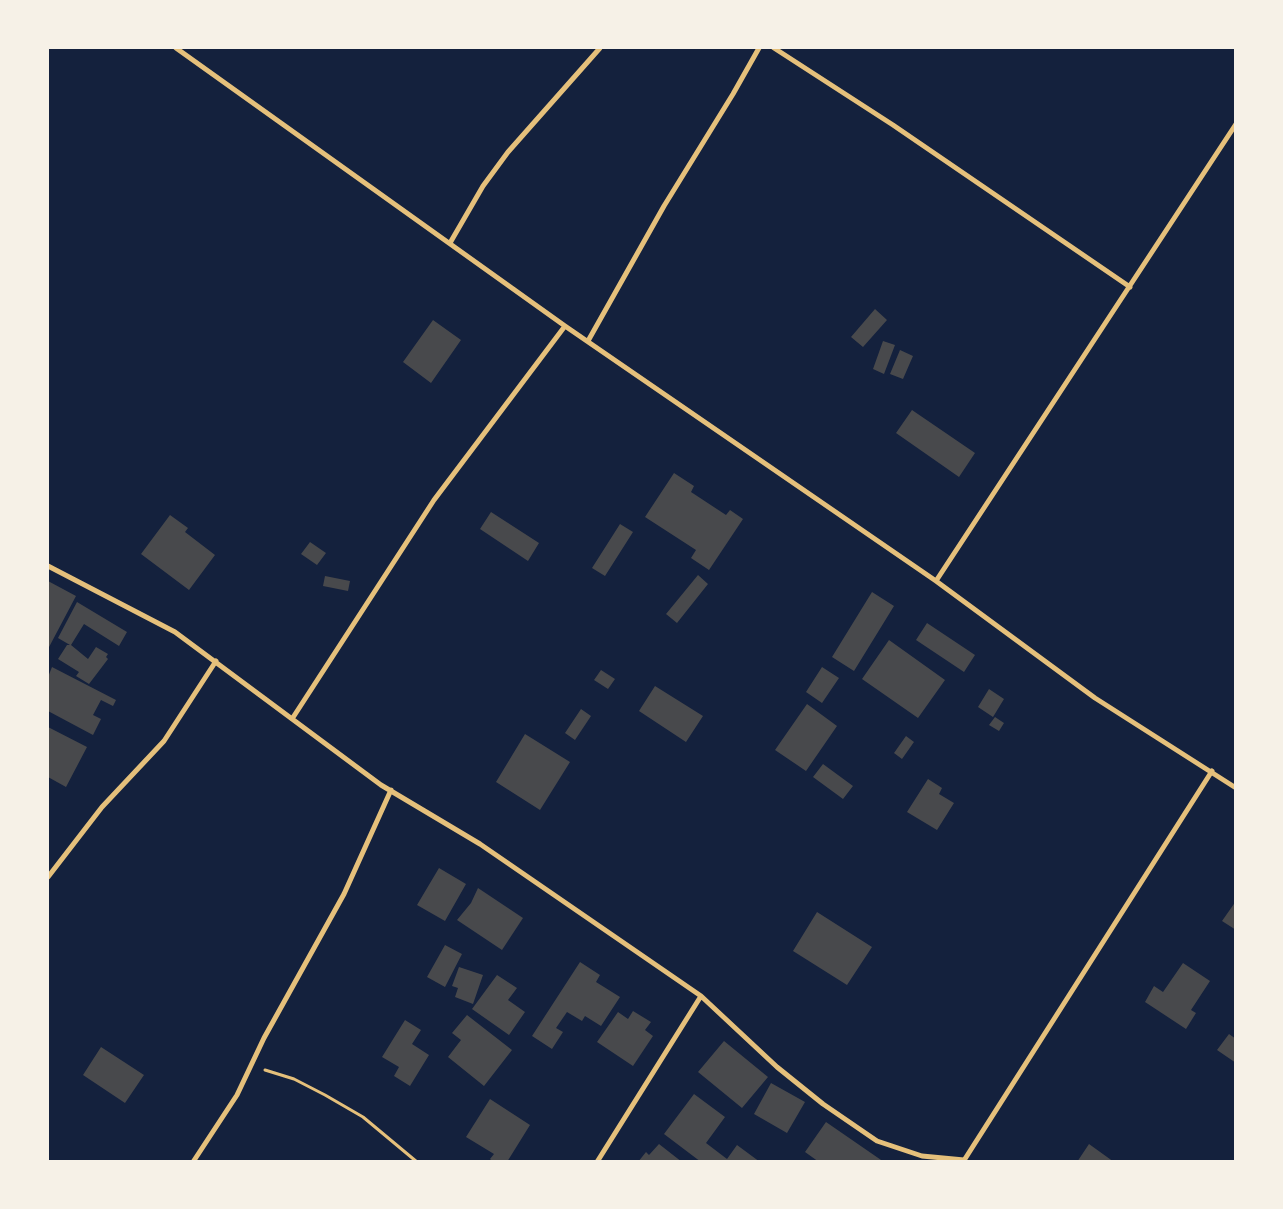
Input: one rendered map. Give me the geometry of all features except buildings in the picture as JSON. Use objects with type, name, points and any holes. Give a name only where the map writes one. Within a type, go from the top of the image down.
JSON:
[{"type":"street","points":[[176,48],[565,326],[936,581],[1095,698],[1236,788]]},
{"type":"street","points":[[450,243],[483,186],[508,152],[600,48]]},
{"type":"street","points":[[588,341],[664,206],[759,48]]},
{"type":"street","points":[[774,48],[893,125],[1130,287]]},
{"type":"street","points":[[936,581],[1236,124]]},
{"type":"street","points":[[292,719],[434,500],[565,326]]},
{"type":"street","points":[[48,566],[175,632],[391,790],[480,844],[702,996],[776,1066],[823,1104],[877,1141],[922,1156],[964,1161],[1212,771]]},
{"type":"street","points":[[48,877],[102,807],[164,741],[216,661]]},
{"type":"street","points":[[193,1162],[237,1095],[249,1067],[344,894],[391,790]]},
{"type":"street","points":[[598,1162],[702,996]]},
{"type":"path","points":[[249,1067],[279,1074],[326,1095],[363,1117],[418,1162]]}]
